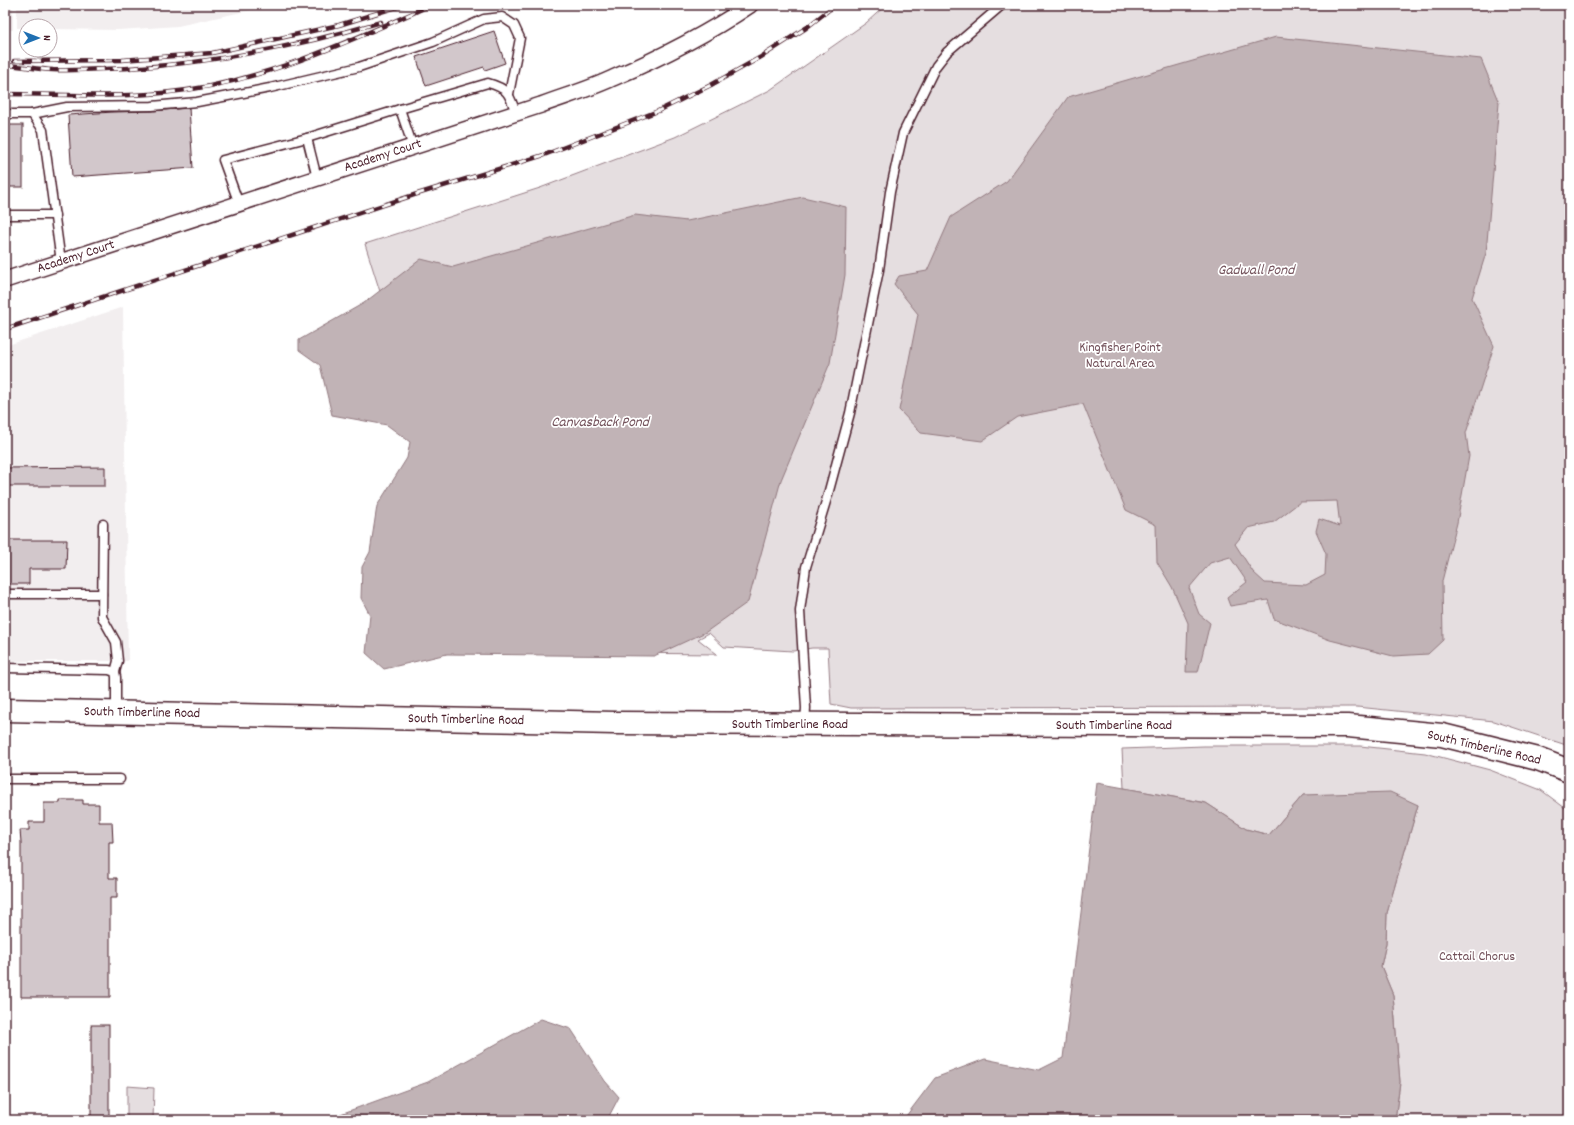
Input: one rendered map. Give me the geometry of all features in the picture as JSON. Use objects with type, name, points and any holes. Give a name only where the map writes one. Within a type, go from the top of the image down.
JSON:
[{"type":"main road","name":"South Timberline Road","points":[[5,710],[615,723],[804,725],[1348,726],[1442,735],[1538,759],[1569,771]]},
{"type":"street","name":"Academy Court","points":[[5,280],[516,113],[612,79],[686,44],[750,5]]},
{"type":"lane","points":[[804,725],[806,708],[800,611],[806,567],[827,498],[850,413],[880,270],[890,192],[903,133],[936,66],[947,52],[1002,5]]},
{"type":"lane","points":[[5,114],[32,114],[67,107],[152,106],[197,102],[270,88],[359,67],[433,42],[484,19],[502,17],[514,25],[520,38],[509,94],[516,113]]},
{"type":"lane","points":[[239,204],[223,160],[307,138],[400,109],[488,84],[497,86],[509,94]]},
{"type":"lane","points":[[400,109],[412,147]]},
{"type":"lane","points":[[32,114],[43,130],[61,262]]},
{"type":"lane","points":[[307,138],[317,178]]},
{"type":"lane","points":[[5,215],[55,215]]},
{"type":"lane","points":[[103,524],[102,617],[116,642],[118,661],[115,672],[116,713]]},
{"type":"lane","points":[[5,594],[102,594]]},
{"type":"lane","points":[[5,668],[109,670],[115,672]]},
{"type":"lane","points":[[5,779],[120,779]]},
{"type":"shaded area","points":[[5,5],[13,5],[13,30],[5,30]]},
{"type":"shaded area","points":[[17,5],[273,5],[178,26],[119,30],[58,29],[58,18],[18,18],[17,28]]},
{"type":"shaded area","points":[[123,307],[128,661],[5,661],[5,346]]},
{"type":"green space","name":"Kingfisher Point Natural Area","points":[[886,5],[1569,5],[1569,746],[1494,721],[1357,707],[851,708],[831,704],[828,648],[812,648],[793,651],[724,647],[709,633],[698,639],[717,654],[400,651],[429,447],[365,244],[540,188],[675,137],[770,90],[866,23]]},
{"type":"green space","name":"Cattail Chorus","points":[[1204,746],[1360,746],[1425,753],[1490,770],[1541,790],[1569,811],[1569,1120],[1395,1120],[1400,1082],[1393,995],[1381,966],[1386,943],[1387,913],[1418,805],[1303,795],[1269,835],[1246,829],[1206,803],[1124,788],[1122,749]]},
{"type":"green space","points":[[127,1086],[154,1088],[153,1120],[127,1120]]},
{"type":"water","name":"Gadwall Pond","points":[[1276,37],[1481,59],[1499,103],[1486,253],[1472,298],[1494,346],[1466,433],[1469,456],[1457,523],[1442,581],[1443,640],[1428,654],[1393,656],[1330,640],[1274,619],[1268,600],[1230,606],[1227,598],[1247,582],[1230,557],[1210,563],[1189,588],[1199,614],[1210,623],[1198,672],[1186,672],[1188,623],[1172,587],[1157,562],[1156,525],[1126,510],[1083,404],[1017,417],[982,441],[921,433],[899,410],[918,314],[894,284],[899,276],[927,271],[951,217],[1007,181],[1068,97]],"holes":[[[1337,501],[1340,526],[1319,519],[1316,531],[1326,554],[1325,575],[1306,585],[1265,583],[1253,572],[1235,544],[1248,528],[1274,522],[1300,502]]]},
{"type":"water","name":"Canvasback Pond","points":[[803,197],[846,207],[845,275],[830,363],[781,480],[748,602],[706,632],[654,656],[447,654],[384,669],[366,653],[370,615],[361,598],[362,567],[370,552],[377,506],[407,458],[410,442],[387,425],[332,415],[320,365],[299,350],[299,340],[364,303],[421,259],[453,267],[635,215],[687,221]]},
{"type":"water","points":[[1097,783],[1206,803],[1246,829],[1269,835],[1303,795],[1390,792],[1418,805],[1387,913],[1386,943],[1381,966],[1393,995],[1400,1082],[1395,1120],[903,1120],[935,1078],[985,1059],[1039,1070],[1063,1058]]},
{"type":"water","points":[[541,1019],[571,1029],[605,1081],[619,1097],[607,1120],[324,1120],[428,1082]]},
{"type":"building","points":[[494,31],[505,63],[485,70],[484,67],[426,86],[416,57]]},
{"type":"building","points":[[189,108],[193,168],[72,177],[68,115]]},
{"type":"building","points":[[5,125],[23,125],[23,187],[5,187]]},
{"type":"building","points":[[105,467],[105,486],[5,486],[5,468]]},
{"type":"building","points":[[5,540],[67,540],[66,569],[29,569],[29,584],[5,584]]},
{"type":"building","points":[[60,800],[83,800],[83,804],[99,804],[99,822],[112,822],[113,842],[109,842],[109,878],[117,878],[117,898],[110,898],[110,997],[21,997],[20,830],[29,830],[29,822],[44,822],[44,803],[60,803]]},
{"type":"building","points":[[91,1025],[109,1025],[109,1120],[91,1120]]},
{"type":"railway","points":[[14,61],[122,60],[212,53],[339,25],[403,5]]},
{"type":"railway","points":[[5,94],[123,95],[162,93],[232,81],[266,72],[300,60],[366,34],[431,5]]},
{"type":"railway","points":[[5,329],[414,195],[544,155],[658,111],[711,85],[761,57],[806,28],[835,5]]},
{"type":"railway","points":[[5,65],[47,70],[161,66],[224,58],[288,46],[381,22]]}]
